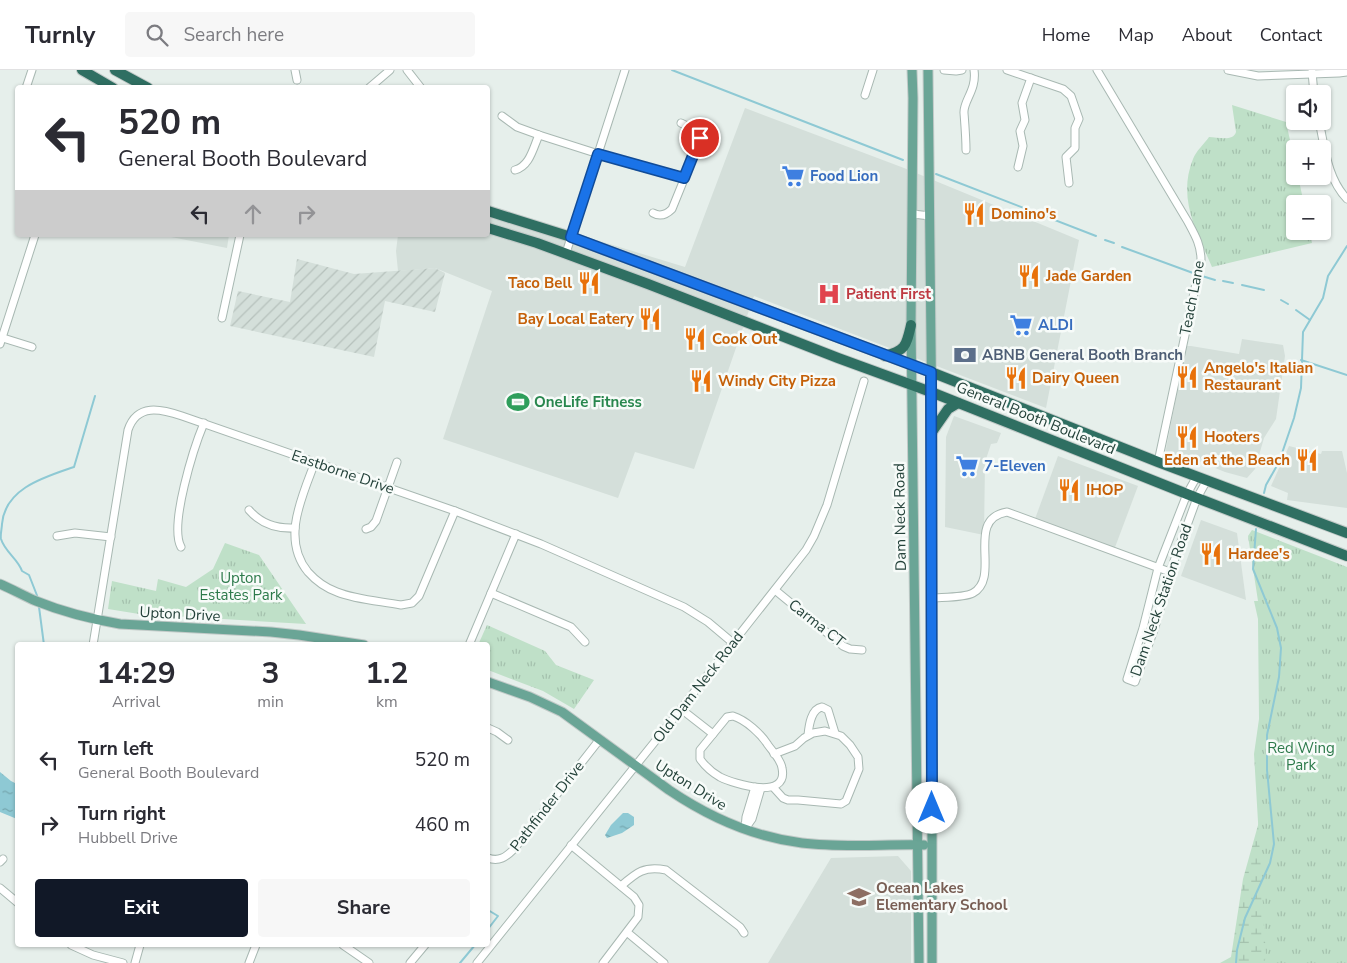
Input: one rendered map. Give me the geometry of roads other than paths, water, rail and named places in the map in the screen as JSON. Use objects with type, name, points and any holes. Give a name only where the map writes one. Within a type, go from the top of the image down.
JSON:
[{"type":"highway","points":[[82,70],[108,85]]},
{"type":"highway","points":[[116,70],[143,85]]},
{"type":"highway","name":"General Booth Boulevard","points":[[490,212],[571,237],[931,372],[1158,462],[1347,532]]},
{"type":"highway","name":"General Booth Boulevard","points":[[490,229],[566,253],[931,392],[1347,556]]},
{"type":"highway","points":[[885,356],[899,352],[906,345],[911,325]]},
{"type":"highway","points":[[932,432],[948,409],[958,403]]},
{"type":"main road","name":"Dam Neck Road","points":[[912,70],[913,214],[911,325],[919,963]]},
{"type":"main road","name":"Dam Neck Road","points":[[928,70],[932,432],[932,963]]},
{"type":"main road","name":"Upton Drive","points":[[0,584],[58,609],[97,620],[133,625],[299,635],[344,642]]},
{"type":"main road","points":[[915,600],[931,598]]},
{"type":"main road","name":"Upton Drive","points":[[490,683],[546,704],[577,722],[686,802],[724,822],[781,839],[822,844],[932,845]]},
{"type":"street","points":[[27,85],[32,70]]},
{"type":"street","points":[[295,70],[297,80]]},
{"type":"street","points":[[372,85],[390,70]]},
{"type":"street","points":[[407,70],[419,85]]},
{"type":"street","points":[[566,253],[625,70]]},
{"type":"street","points":[[866,95],[873,70]]},
{"type":"street","points":[[944,70],[956,72],[962,70]]},
{"type":"street","points":[[966,150],[964,111],[973,89],[974,70]]},
{"type":"street","points":[[1007,70],[1060,87],[1068,92],[1079,117],[1075,128],[1075,148],[1066,158],[1069,183]]},
{"type":"street","name":"Teach Lane","points":[[1097,70],[1188,222],[1201,252],[1201,260],[1158,462]]},
{"type":"street","points":[[1228,70],[1246,72],[1347,72]]},
{"type":"street","points":[[1312,72],[1313,85]]},
{"type":"street","points":[[1018,167],[1023,146],[1020,131],[1025,120],[1022,103],[1031,78]]},
{"type":"street","points":[[502,116],[516,127],[539,135],[684,178]]},
{"type":"street","points":[[653,213],[661,215],[672,209],[700,138],[697,130],[681,123]]},
{"type":"street","points":[[1321,130],[1331,173],[1347,199]]},
{"type":"street","points":[[515,170],[521,168],[527,162],[539,135]]},
{"type":"street","points":[[913,214],[930,216]]},
{"type":"street","points":[[32,347],[1,339],[34,237]]},
{"type":"street","points":[[222,318],[240,237]]},
{"type":"street","name":"Old Dam Neck Road","points":[[490,947],[802,556],[814,536],[827,505],[864,381]]},
{"type":"street","name":"Eastborne Drive","points":[[97,620],[128,430],[132,422],[146,411],[159,409],[455,511],[516,534],[684,607],[708,622],[733,643]]},
{"type":"street","points":[[181,547],[176,532],[186,480],[196,442],[204,424]]},
{"type":"street","points":[[315,462],[299,506],[295,528],[295,544],[301,561],[311,576],[320,583],[344,595],[406,605],[412,603],[420,596],[455,511]]},
{"type":"street","points":[[366,528],[371,527],[376,521],[397,462]]},
{"type":"street","name":"Dam Neck Station Road","points":[[1202,478],[1192,496],[1155,627],[1135,682],[1126,679],[1143,628],[1158,568],[1192,496],[1202,478]]},
{"type":"street","points":[[249,510],[266,524],[283,528],[295,528]]},
{"type":"street","points":[[931,598],[970,595],[979,588],[984,579],[987,526],[993,518],[1006,512],[1170,572]]},
{"type":"street","points":[[57,536],[70,533],[111,537]]},
{"type":"street","points":[[470,642],[516,534]]},
{"type":"street","name":"Carma CT","points":[[775,590],[843,646],[862,650]]},
{"type":"street","points":[[491,593],[571,627],[585,642]]},
{"type":"street","points":[[93,642],[97,620]]},
{"type":"street","points":[[808,735],[813,713],[816,709],[822,707],[828,710],[836,733]]},
{"type":"street","points":[[681,709],[713,734]]},
{"type":"street","points":[[733,716],[761,735],[774,754],[782,765],[783,772],[780,781],[773,787],[758,788],[741,785],[721,777],[701,762],[699,756],[700,750],[727,717],[733,716]]},
{"type":"street","points":[[490,729],[508,740]]},
{"type":"street","points":[[773,787],[788,800],[837,804],[844,802],[858,775],[859,763],[846,740],[836,733],[825,731],[808,735],[795,746],[774,754]]},
{"type":"street","name":"Pathfinder Drive","points":[[490,859],[494,860],[504,858],[514,849],[600,739]]},
{"type":"street","points":[[745,829],[746,817],[758,788]]},
{"type":"street","points":[[571,845],[634,897],[639,904],[638,917],[628,933],[603,963]]},
{"type":"street","points":[[621,886],[639,871],[654,868],[666,870],[744,932]]},
{"type":"street","points":[[0,888],[15,900]]},
{"type":"street","points":[[628,933],[664,963]]},
{"type":"street","points":[[75,947],[100,960],[123,963]]},
{"type":"street","points":[[135,963],[139,947]]},
{"type":"street","points":[[249,963],[255,947]]},
{"type":"street","points":[[346,947],[369,963]]},
{"type":"street","points":[[410,963],[423,947]]},
{"type":"street","name":"Old Dam Neck Road","points":[[477,963],[490,947]]},
{"type":"water","points":[[0,772],[15,783],[15,818],[0,812]]},
{"type":"water","points":[[623,813],[628,813],[634,817],[634,825],[622,833],[607,838],[605,835],[611,825]]},
{"type":"waterway","points":[[672,70],[903,160]]},
{"type":"waterway","points":[[936,174],[1096,236]]},
{"type":"waterway","points":[[1105,240],[1114,243]]},
{"type":"waterway","points":[[1264,493],[1266,485],[1279,462],[1294,418],[1301,388],[1303,332],[1323,298],[1328,276],[1347,246]]},
{"type":"waterway","points":[[1122,247],[1193,273]]},
{"type":"waterway","points":[[1202,276],[1215,280]]},
{"type":"waterway","points":[[1223,281],[1233,283]]},
{"type":"waterway","points":[[1242,285],[1264,290]]},
{"type":"waterway","points":[[1281,300],[1288,304]]},
{"type":"waterway","points":[[1296,310],[1310,320]]},
{"type":"waterway","points":[[1301,360],[1347,375]]},
{"type":"waterway","points":[[38,598],[29,575],[22,571],[18,563],[5,548],[1,539],[5,512],[10,501],[28,486],[74,467],[95,396]]},
{"type":"waterway","points":[[1236,963],[1237,950],[1245,918],[1270,863],[1274,844],[1267,770],[1267,735],[1279,677],[1281,648],[1277,628],[1253,569],[1256,529]]},
{"type":"waterway","points":[[39,607],[44,642]]},
{"type":"waterway","points":[[490,911],[498,916],[490,926]]},
{"type":"waterway","points":[[460,963],[473,947]]},
{"type":"place","name":"Food Lion","points":[[793,176]]},
{"type":"place","name":"Domino's","points":[[974,214]]},
{"type":"place","name":"Jade Garden","points":[[1029,276]]},
{"type":"place","name":"Taco Bell","points":[[589,283]]},
{"type":"place","name":"Patient First","points":[[829,294]]},
{"type":"place","name":"Bay Local Eatery","points":[[650,319]]},
{"type":"place","name":"ALDI","points":[[1021,325]]},
{"type":"place","name":"Cook Out","points":[[695,339]]},
{"type":"place","name":"ABNB General Booth Branch","points":[[965,355]]},
{"type":"place","name":"Angelo's Italian Restaurant","points":[[1187,377]]},
{"type":"place","name":"Dairy Queen","points":[[1016,378]]},
{"type":"place","name":"Windy City Pizza","points":[[701,381]]},
{"type":"place","name":"OneLife Fitness","points":[[518,402]]},
{"type":"place","name":"Hooters","points":[[1187,437]]},
{"type":"place","name":"Eden at the Beach","points":[[1307,460]]},
{"type":"place","name":"7-Eleven","points":[[967,466]]},
{"type":"place","name":"IHOP","points":[[1069,490]]},
{"type":"place","name":"Hardee's","points":[[1211,554]]},
{"type":"place","name":"Ocean Lakes Elementary School","points":[[859,897]]},
{"type":"park label","name":"Upton Estates Park","points":[[241,586]]},
{"type":"park label","name":"Red Wing Park","points":[[1301,756]]}]
